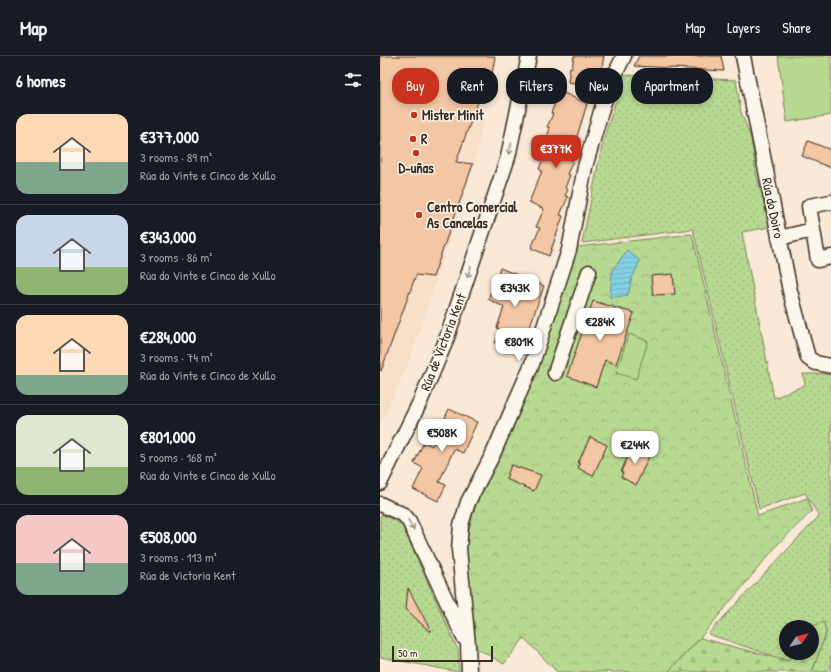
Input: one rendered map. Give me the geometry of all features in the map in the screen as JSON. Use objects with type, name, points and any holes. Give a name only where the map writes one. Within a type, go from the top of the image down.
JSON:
[{"type":"street","name":"Rúa de Victoria Kent","points":[[380,483],[420,402],[445,343],[508,157],[529,56]]},
{"type":"street","points":[[468,672],[468,645],[459,549],[461,525],[468,502],[493,454],[532,364],[569,250],[586,167],[602,108],[612,80],[624,56]]},
{"type":"street","name":"Rúa do Doiro","points":[[743,56],[790,291],[808,358],[816,363],[831,366]]},
{"type":"street","points":[[831,202],[809,206],[818,260],[831,257]]},
{"type":"street","points":[[779,238],[813,230]]},
{"type":"street","points":[[555,373],[589,272]]},
{"type":"street","points":[[380,504],[404,515],[409,521],[453,617],[468,645]]},
{"type":"shaded area","name":"Centro Comercial As Cancelas","points":[[380,56],[495,56],[493,68],[447,68],[447,104],[487,104],[474,165],[411,357],[380,425]]},
{"type":"green space","points":[[778,56],[831,56],[831,115],[787,122]]},
{"type":"green space","points":[[624,75],[631,75],[631,104],[713,104],[713,79],[736,80],[741,112],[751,138],[756,172],[770,227],[742,232],[774,398],[805,385],[803,374],[831,374],[831,672],[812,672],[816,660],[819,660],[819,652],[826,633],[824,623],[819,624],[819,620],[779,620],[779,658],[708,634],[819,516],[805,493],[759,509],[693,229],[582,243],[603,141],[615,104],[623,104]]},
{"type":"green space","points":[[692,234],[758,516],[807,498],[812,511],[778,544],[700,638],[668,672],[557,672],[524,638],[504,664],[473,646],[464,551],[473,512],[542,357],[576,247]]},
{"type":"green space","points":[[629,334],[648,341],[636,379],[616,373]]},
{"type":"green space","points":[[383,515],[402,525],[458,650],[459,672],[380,657],[380,516]]},
{"type":"green space","points":[[824,622],[826,633],[819,652],[819,624]]},
{"type":"green space","points":[[700,638],[779,659],[779,660],[816,660],[812,672],[668,672]]},
{"type":"water","points":[[627,250],[640,261],[632,278],[628,295],[610,298],[612,271]]},
{"type":"building","name":"Centro Comercial As Cancelas","points":[[380,56],[495,56],[493,68],[447,68],[447,104],[477,104],[456,162],[473,164],[433,277],[416,275],[381,371]]},
{"type":"building","points":[[574,56],[604,56],[602,68],[575,68],[575,83],[568,82],[570,67],[572,68]]},
{"type":"building","points":[[639,56],[721,56],[724,71],[713,70],[713,68],[634,66]]},
{"type":"building","points":[[567,94],[575,98],[575,104],[587,104],[574,146],[576,147],[571,160],[573,161],[567,174],[570,175],[565,188],[568,189],[565,196],[568,197],[560,215],[563,216],[549,256],[531,248],[540,228],[536,227],[544,209],[529,202],[542,171],[539,169],[544,157],[541,156],[550,128],[547,127],[553,114],[551,113],[555,104],[567,104]]},
{"type":"building","points":[[808,141],[831,150],[831,168],[802,156]]},
{"type":"building","points":[[500,268],[544,286],[520,354],[495,343],[501,330],[497,328],[504,307],[488,299]]},
{"type":"building","points":[[673,274],[675,294],[653,295],[651,276]]},
{"type":"building","points":[[593,301],[634,313],[616,364],[605,360],[596,387],[567,376]]},
{"type":"building","points":[[449,409],[477,422],[463,453],[454,449],[439,482],[446,485],[438,501],[413,489],[423,468],[414,463],[424,442],[432,446]]},
{"type":"building","points":[[590,437],[607,445],[593,476],[578,468],[580,464],[578,463]]},
{"type":"building","points":[[632,446],[650,454],[636,485],[621,477],[623,473],[621,472]]},
{"type":"building","points":[[511,465],[541,475],[534,491],[506,479]]},
{"type":"building","points":[[408,588],[431,631],[430,632],[406,609]]},
{"type":"place","name":"Mister Minit","points":[[414,115]]},
{"type":"place","name":"R","points":[[413,139]]},
{"type":"place","name":"D-uñas","points":[[416,153]]},
{"type":"place","name":"Centro Comercial As Cancelas","points":[[419,215]]}]
